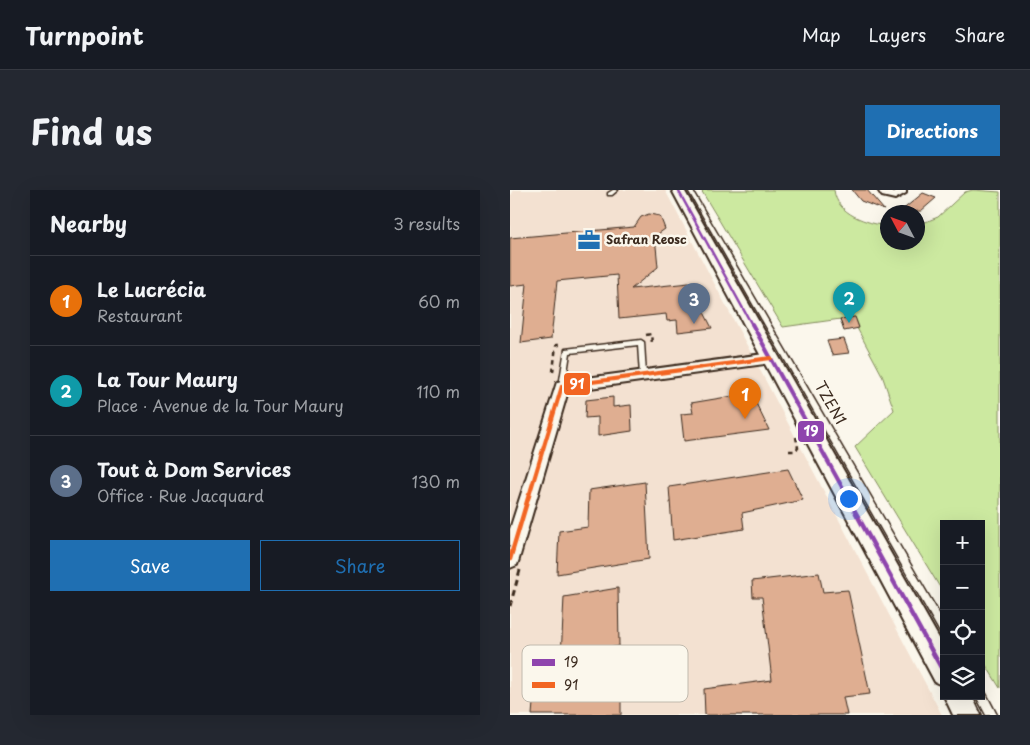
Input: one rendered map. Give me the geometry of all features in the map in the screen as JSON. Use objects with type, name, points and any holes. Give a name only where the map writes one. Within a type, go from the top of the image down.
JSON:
[{"type":"street","points":[[678,190],[940,666]]},
{"type":"street","points":[[883,190],[886,194],[892,196],[900,195],[901,190]]},
{"type":"street","points":[[516,561],[562,386],[771,358]]},
{"type":"street","points":[[958,700],[967,715]]},
{"type":"lane","points":[[610,194],[616,190]]},
{"type":"lane","name":"TZEN1","points":[[690,190],[940,624]]},
{"type":"lane","points":[[562,386],[567,351],[641,342],[644,375]]},
{"type":"lane","points":[[983,700],[992,715]]},
{"type":"path","points":[[789,451],[795,451],[798,448],[795,438],[799,436]]},
{"type":"path","points":[[510,606],[516,561]]},
{"type":"shaded area","points":[[514,190],[665,190],[942,715],[510,715],[510,197]]},
{"type":"green space","points":[[701,190],[834,190],[836,199],[847,212],[862,220],[880,225],[880,250],[925,250],[925,222],[938,217],[965,192],[973,190],[1000,192],[1000,688],[985,664],[985,520],[940,520],[940,587],[855,447],[894,410],[882,375],[857,328],[859,327],[855,317],[783,327]]},
{"type":"building","points":[[852,190],[867,190],[880,205],[880,208],[861,201]]},
{"type":"building","points":[[923,193],[936,198],[925,208],[925,205],[908,205]]},
{"type":"building","points":[[649,214],[660,216],[665,229],[655,236],[658,267],[631,289],[689,283],[712,328],[678,332],[677,320],[667,321],[666,314],[619,319],[617,275],[557,281],[551,339],[521,343],[527,284],[510,286],[510,238],[634,227],[641,217]]},
{"type":"building","points":[[855,317],[859,328],[844,331],[840,319]]},
{"type":"building","points":[[844,339],[849,353],[832,355],[827,341]]},
{"type":"building","points":[[751,393],[769,430],[684,441],[681,414],[693,413],[691,403]]},
{"type":"building","points":[[613,397],[613,407],[631,405],[632,431],[598,436],[598,417],[585,418],[586,400]]},
{"type":"building","points":[[788,469],[803,500],[742,513],[744,529],[673,540],[669,487]]},
{"type":"building","points":[[645,482],[649,559],[557,574],[559,531],[588,527],[589,490]]},
{"type":"building","points":[[819,573],[823,592],[848,590],[870,694],[843,697],[847,715],[705,715],[704,689],[772,680],[762,597],[753,597],[752,581]]},
{"type":"building","points":[[618,588],[619,645],[562,645],[564,597]]},
{"type":"building","points":[[533,702],[621,702],[621,715],[532,715]]},
{"type":"transit line","name":"19","points":[[678,190],[940,666]]},
{"type":"transit line","name":"91","points":[[510,559],[562,386],[771,358]]},
{"type":"place","name":"Safran Reosc","points":[[589,240]]},
{"type":"place","name":"La Tour Maury","points":[[849,323]]},
{"type":"place","name":"Tout à Dom Services","points":[[694,324]]},
{"type":"place","name":"Le Lucrécia","points":[[745,419]]}]
